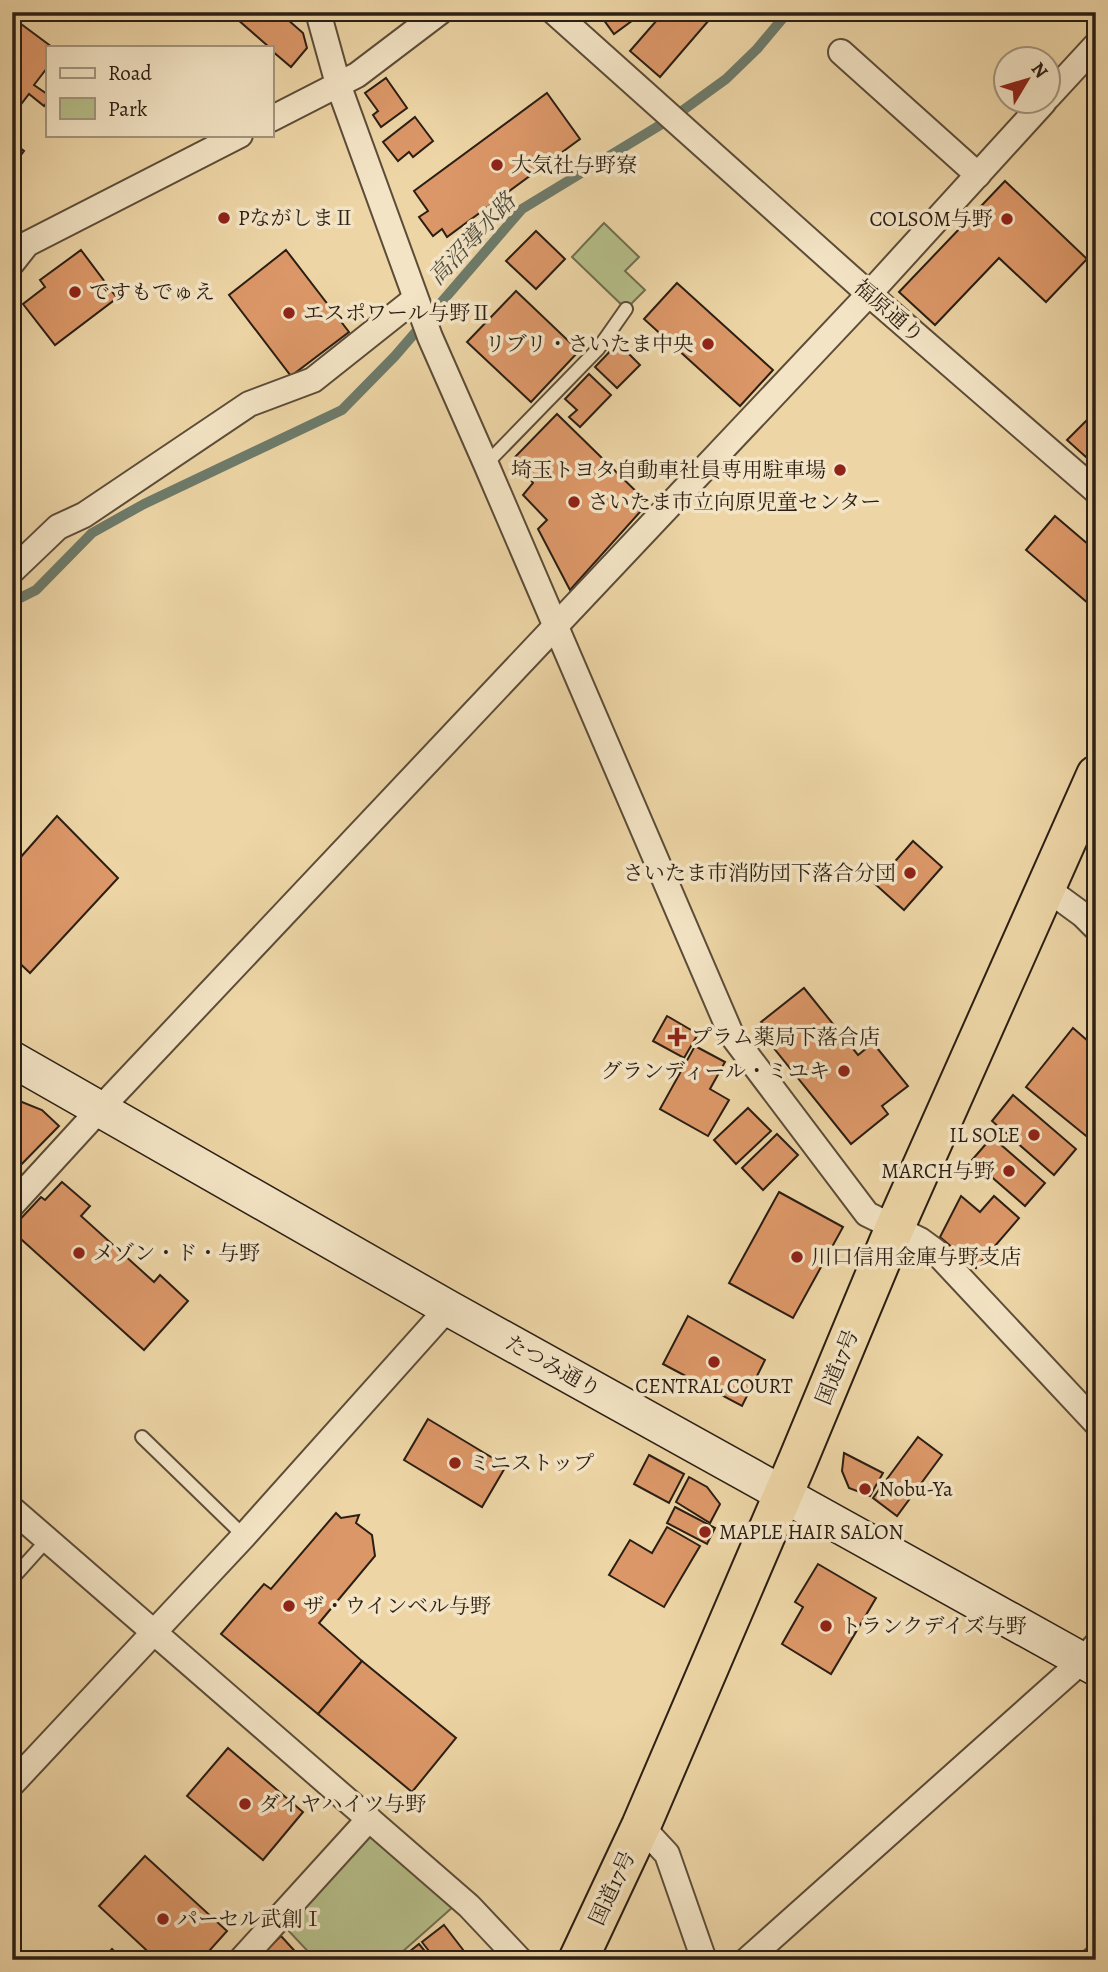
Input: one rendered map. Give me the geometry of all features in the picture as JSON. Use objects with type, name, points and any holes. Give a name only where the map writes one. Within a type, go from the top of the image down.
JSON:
[{"type":"highway","name":"国道17号","points":[[578,1960],[641,1826],[895,1227],[1096,775]]},
{"type":"street","points":[[318,12],[338,84],[430,337],[731,1034],[867,1214],[920,1240],[935,1251],[1096,1423]]},
{"type":"street","points":[[273,118],[357,75],[440,12]]},
{"type":"street","name":"福原通り","points":[[554,12],[869,294],[1096,491]]},
{"type":"street","points":[[1062,82],[1096,45]]},
{"type":"street","points":[[841,52],[978,175]]},
{"type":"street","points":[[12,1205],[869,294],[1031,116]]},
{"type":"street","points":[[12,263],[27,244],[238,136]]},
{"type":"street","points":[[12,571],[58,527],[85,515],[249,404],[313,380],[416,302]]},
{"type":"street","points":[[1045,888],[1083,915],[1096,928]]},
{"type":"street","name":"たつみ通り","points":[[12,1059],[448,1308],[784,1494],[1091,1658]]},
{"type":"street","points":[[12,1784],[244,1536],[448,1308]]},
{"type":"street","points":[[12,1509],[469,1906],[520,1960]]},
{"type":"street","points":[[747,1960],[1091,1658]]},
{"type":"street","points":[[241,1960],[369,1819]]},
{"type":"street","points":[[641,1826],[667,1854],[704,1960]]},
{"type":"lane","points":[[486,464],[598,349],[626,309]]},
{"type":"lane","points":[[142,1437],[244,1536]]},
{"type":"lane","points":[[12,1579],[47,1540]]},
{"type":"green space","points":[[604,223],[639,257],[625,271],[645,290],[626,309],[572,257]]},
{"type":"green space","points":[[372,1833],[454,1906],[393,1960],[316,1960],[285,1927]]},
{"type":"building","points":[[229,12],[279,12],[303,33],[307,48],[291,67],[273,52],[273,46],[268,46]]},
{"type":"building","points":[[598,12],[644,12],[614,34]]},
{"type":"building","points":[[664,12],[716,12],[660,77],[630,51]]},
{"type":"building","points":[[13,18],[51,46],[46,46],[46,69],[34,85],[46,93],[46,103],[44,106],[29,94],[12,116]]},
{"type":"building","points":[[386,78],[407,108],[381,127],[373,115],[378,111],[365,93]]},
{"type":"building","name":"大気社与野寮","points":[[547,93],[580,139],[447,237],[442,229],[433,236],[419,217],[428,211],[414,191]]},
{"type":"building","points":[[415,117],[433,141],[413,157],[409,152],[398,161],[383,142]]},
{"type":"building","points":[[12,142],[24,151],[12,167]]},
{"type":"building","name":"COLSOM与野","points":[[1005,181],[1087,259],[1046,302],[999,258],[935,325],[899,292]]},
{"type":"building","points":[[536,231],[565,259],[536,289],[506,261]]},
{"type":"building","name":"ですもでゅえ","points":[[81,250],[117,298],[55,345],[23,304],[45,287],[40,280]]},
{"type":"building","name":"エスポワール与野Ⅱ","points":[[286,250],[349,332],[291,376],[229,295]]},
{"type":"building","name":"リブリ・さいたま中央","points":[[677,283],[773,370],[740,406],[644,319]]},
{"type":"building","points":[[516,291],[579,351],[531,402],[467,342]]},
{"type":"building","points":[[618,343],[640,365],[617,388],[595,367]]},
{"type":"building","points":[[589,374],[611,395],[580,427],[569,417],[577,410],[565,399]]},
{"type":"building","points":[[1096,411],[1096,466],[1067,440]]},
{"type":"building","points":[[557,414],[648,503],[570,590],[538,529],[547,520],[523,495],[533,483],[514,458]]},
{"type":"building","points":[[1055,516],[1096,551],[1096,610],[1026,550]]},
{"type":"building","points":[[57,816],[118,878],[30,973],[12,956],[12,867]]},
{"type":"building","points":[[913,841],[942,867],[904,910],[875,884]]},
{"type":"building","name":"グランディール・ミユキ","points":[[804,988],[858,1055],[873,1043],[908,1086],[882,1106],[888,1114],[851,1144],[760,1031],[766,1027],[761,1022]]},
{"type":"building","points":[[667,1016],[698,1034],[684,1058],[653,1041]]},
{"type":"building","points":[[1073,1028],[1096,1048],[1096,1144],[1026,1087]]},
{"type":"building","points":[[695,1046],[725,1062],[710,1089],[729,1100],[708,1136],[660,1109]]},
{"type":"building","name":"IL SOLE","points":[[1013,1095],[1076,1149],[1054,1175],[992,1121]]},
{"type":"building","points":[[12,1098],[42,1110],[59,1126],[12,1174]]},
{"type":"building","points":[[748,1108],[771,1131],[736,1164],[714,1140]]},
{"type":"building","points":[[777,1134],[798,1155],[763,1190],[742,1168]]},
{"type":"building","name":"MARCH与野","points":[[992,1137],[1045,1183],[1025,1206],[972,1160]]},
{"type":"building","name":"メゾン・ド・与野","points":[[62,1182],[90,1206],[81,1216],[154,1282],[160,1275],[188,1301],[144,1350],[12,1231],[41,1197],[45,1200]]},
{"type":"building","points":[[779,1192],[843,1227],[793,1318],[729,1283]]},
{"type":"building","points":[[961,1196],[980,1212],[994,1196],[1019,1218],[976,1268],[940,1237]]},
{"type":"building","name":"CENTRAL COURT","points":[[688,1316],[765,1360],[742,1406],[663,1364]]},
{"type":"building","name":"ミニストップ","points":[[428,1419],[506,1466],[482,1507],[404,1460]]},
{"type":"building","points":[[918,1437],[942,1455],[897,1516],[873,1498]]},
{"type":"building","points":[[844,1453],[883,1473],[870,1496],[849,1488],[842,1471]]},
{"type":"building","points":[[649,1455],[684,1474],[669,1503],[634,1484]]},
{"type":"building","points":[[689,1477],[707,1487],[720,1504],[710,1523],[676,1502]]},
{"type":"building","points":[[675,1507],[715,1528],[707,1544],[667,1523]]},
{"type":"building","name":"ザ・ウインベル与野","points":[[336,1513],[341,1518],[359,1515],[356,1523],[372,1535],[375,1556],[319,1623],[362,1661],[318,1714],[221,1634],[264,1584],[271,1589]]},
{"type":"building","points":[[667,1527],[700,1546],[664,1607],[609,1575],[630,1540],[652,1553]]},
{"type":"building","name":"トランクデイズ与野","points":[[818,1564],[876,1598],[831,1674],[782,1644],[803,1607],[795,1602]]},
{"type":"building","points":[[362,1661],[456,1738],[412,1792],[318,1714]]},
{"type":"building","name":"ダイヤハイツ与野","points":[[228,1748],[303,1812],[263,1860],[187,1796]]},
{"type":"building","name":"パーセル武創Ⅰ","points":[[145,1856],[227,1931],[201,1960],[157,1960],[99,1906]]},
{"type":"building","points":[[444,1925],[467,1955],[460,1960],[436,1960],[422,1942]]},
{"type":"building","points":[[281,1936],[303,1960],[264,1960],[260,1956]]},
{"type":"building","points":[[419,1944],[432,1960],[399,1960]]},
{"type":"building","points":[[112,1949],[123,1960],[102,1960]]},
{"type":"waterway","name":"高沼導水路","points":[[12,602],[36,590],[92,533],[144,504],[342,410],[395,356],[522,209],[675,116],[726,79],[757,49],[788,12]]},
{"type":"place","name":"大気社与野寮","points":[[497,165]]},
{"type":"place","name":"PながしまⅡ","points":[[224,218]]},
{"type":"place","name":"COLSOM与野","points":[[1007,219]]},
{"type":"place","name":"ですもでゅえ","points":[[75,292]]},
{"type":"place","name":"エスポワール与野Ⅱ","points":[[289,313]]},
{"type":"place","name":"リブリ・さいたま中央","points":[[708,344]]},
{"type":"place","name":"埼玉トヨタ自動車社員専用駐車場","points":[[840,470]]},
{"type":"place","name":"さいたま市立向原児童センター","points":[[574,502]]},
{"type":"place","name":"さいたま市消防団下落合分団","points":[[910,873]]},
{"type":"place","name":"プラム薬局下落合店","points":[[677,1037]]},
{"type":"place","name":"グランディール・ミユキ","points":[[844,1071]]},
{"type":"place","name":"IL SOLE","points":[[1034,1135]]},
{"type":"place","name":"MARCH与野","points":[[1009,1171]]},
{"type":"place","name":"メゾン・ド・与野","points":[[79,1253]]},
{"type":"place","name":"川口信用金庫与野支店","points":[[797,1257]]},
{"type":"place","name":"CENTRAL COURT","points":[[714,1362]]},
{"type":"place","name":"ミニストップ","points":[[455,1463]]},
{"type":"place","name":"Nobu-Ya","points":[[865,1489]]},
{"type":"place","name":"MAPLE HAIR SALON","points":[[705,1532]]},
{"type":"place","name":"ザ・ウインベル与野","points":[[289,1606]]},
{"type":"place","name":"トランクデイズ与野","points":[[826,1626]]},
{"type":"place","name":"ダイヤハイツ与野","points":[[245,1804]]},
{"type":"place","name":"パーセル武創Ⅰ","points":[[163,1919]]}]
